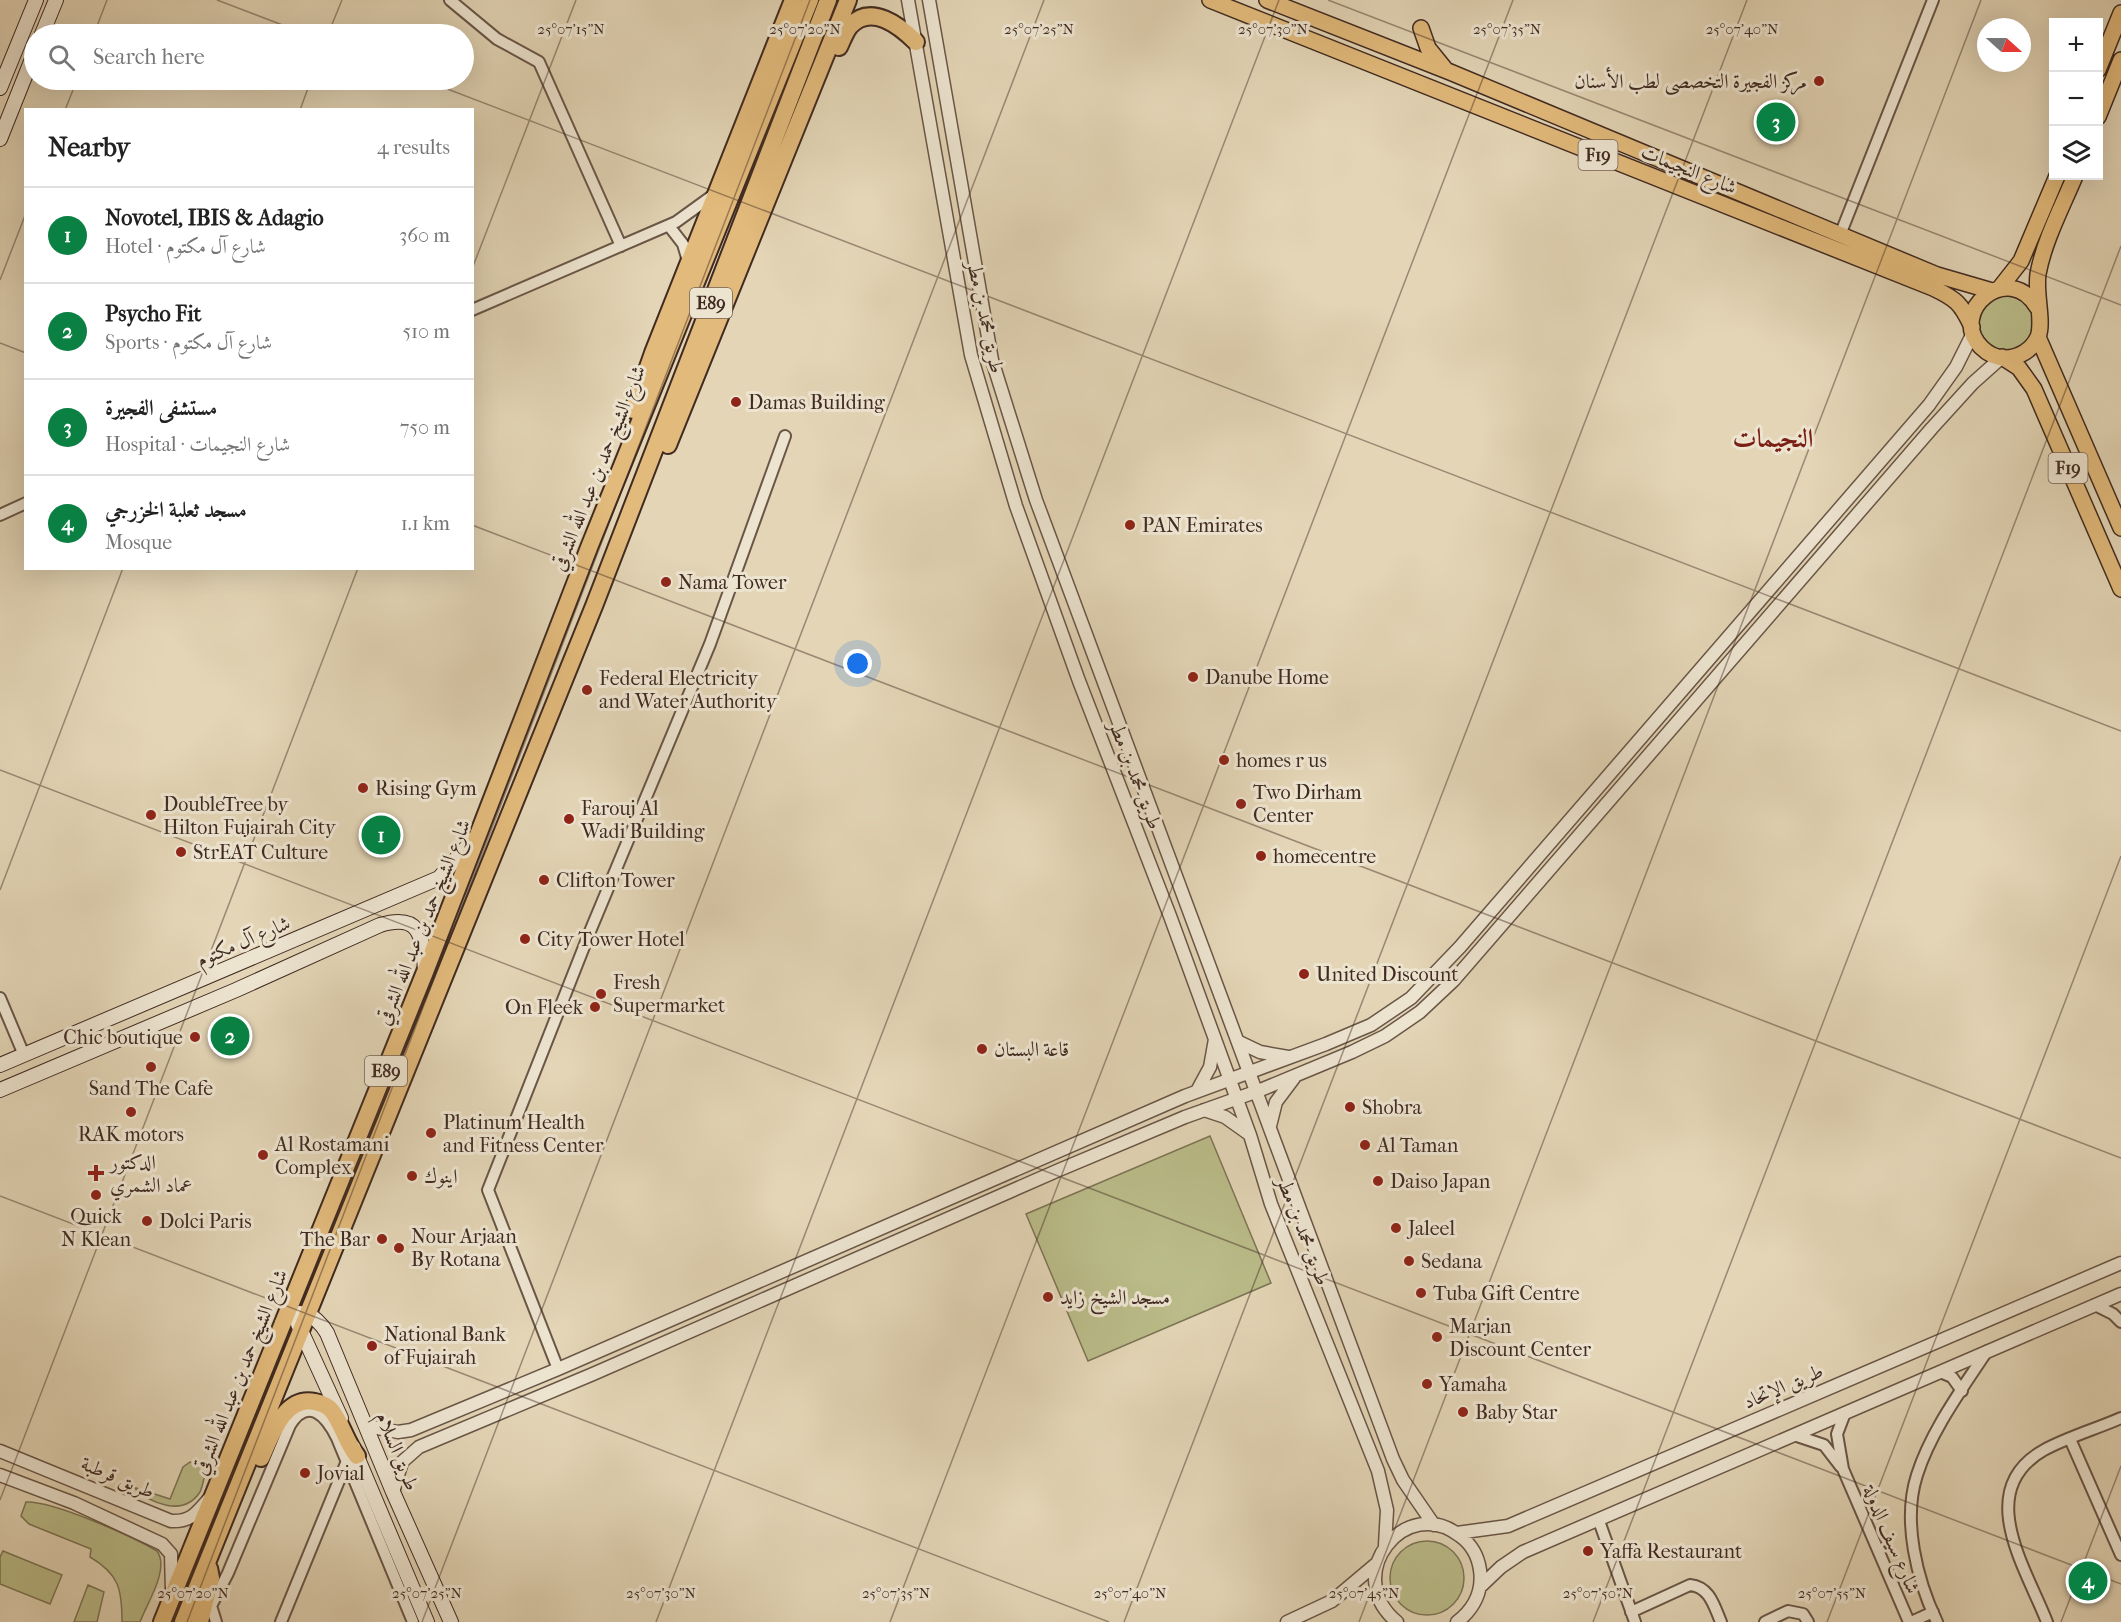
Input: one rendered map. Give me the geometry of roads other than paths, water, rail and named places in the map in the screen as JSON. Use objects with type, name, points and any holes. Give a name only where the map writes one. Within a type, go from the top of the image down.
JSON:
[{"type":"highway","points":[[590,545],[607,484],[649,364],[794,0]]},
{"type":"highway","name":"شارع الشيخ حمد بن عبد الله الشرقي","points":[[183,1622],[301,1330],[295,1317],[293,1296],[426,972],[483,827],[529,699],[810,0]]},
{"type":"highway","name":"شارع الشيخ حمد بن عبد الله الشرقي","points":[[162,1622],[172,1592],[274,1341],[316,1293],[594,606],[828,0]]},
{"type":"highway","points":[[594,606],[607,592],[631,537],[848,0]]},
{"type":"highway","points":[[809,93],[822,79],[850,26],[859,20],[872,16],[884,18],[898,25],[916,42]]},
{"type":"highway","points":[[316,1293],[309,1300],[302,1294],[351,1168],[354,1150]]},
{"type":"highway","points":[[230,1505],[241,1462],[289,1343],[284,1336],[274,1341]]},
{"type":"highway","points":[[218,1535],[243,1495],[278,1421],[296,1405],[317,1402],[332,1411],[352,1458]]},
{"type":"highway","points":[[200,1622],[209,1601],[211,1578],[207,1563]]},
{"type":"highway","points":[[153,1622],[172,1592]]},
{"type":"main road","points":[[26,24],[36,0]]},
{"type":"main road","points":[[46,24],[56,0]]},
{"type":"main road","name":"شارع النجيمات","points":[[1210,0],[1933,288],[1954,298],[1964,307],[1972,330]]},
{"type":"main road","name":"شارع النجيمات","points":[[1267,0],[1450,72],[1937,275],[1995,290]]},
{"type":"main road","points":[[2103,58],[2121,13]]},
{"type":"main road","points":[[1421,28],[1434,57],[1450,72]]},
{"type":"main road","points":[[0,88],[24,29]]},
{"type":"main road","points":[[2103,105],[2121,60]]},
{"type":"main road","points":[[0,139],[24,79]]},
{"type":"main road","points":[[1972,330],[1975,308],[1982,298],[1995,290],[2022,261],[2055,180]]},
{"type":"main road","points":[[2037,307],[2037,284],[2043,255],[2073,180]]},
{"type":"main road","name":"F19","points":[[1995,290],[2018,290],[2029,297],[2037,307],[2041,322],[2038,337],[2121,528]]},
{"type":"main road","name":"F19","points":[[1972,330],[1986,351],[2019,368],[2034,389],[2121,589]]},
{"type":"main road","points":[[2001,357],[2025,352],[2038,337]]},
{"type":"main road","name":"شارع آل مكتوم","points":[[0,1065],[444,874],[483,827]]},
{"type":"main road","points":[[358,934],[366,920],[359,912]]},
{"type":"main road","name":"شارع آل مكتوم","points":[[0,1090],[236,990],[358,934],[391,922],[410,924],[422,939],[426,972]]},
{"type":"main road","name":"طريق السلام","points":[[295,1317],[315,1317],[327,1333],[393,1492],[451,1622]]},
{"type":"main road","name":"طريق السلام","points":[[301,1330],[352,1458],[427,1622]]},
{"type":"street","points":[[450,0],[497,39],[539,63],[621,246]]},
{"type":"street","name":"طريق محمد بن مطر","points":[[908,0],[971,355],[1013,495],[1079,681],[1237,1099],[1271,1204],[1378,1471],[1387,1510],[1385,1545]]},
{"type":"street","name":"طريق محمد بن مطر","points":[[929,0],[992,360],[1036,500],[1394,1459],[1403,1480],[1434,1525]]},
{"type":"street","points":[[1840,235],[1933,0]]},
{"type":"street","points":[[474,309],[669,226],[699,208],[719,188]]},
{"type":"street","points":[[669,226],[683,244],[689,263]]},
{"type":"street","points":[[367,1426],[398,1432],[411,1430],[488,1399],[1197,1091],[1293,1057],[1371,1025],[1411,998],[1460,947],[1929,405],[1956,367],[1972,330]]},
{"type":"street","points":[[393,1492],[397,1470],[409,1454],[489,1416],[593,1374],[1064,1168],[1203,1110],[1258,1091],[1386,1036],[1420,1012],[1453,981],[1918,444],[1973,383],[2001,357]]},
{"type":"street","points":[[558,1369],[526,1282],[488,1190],[591,929],[705,654],[785,436]]},
{"type":"street","points":[[0,514],[24,505]]},
{"type":"street","points":[[0,998],[24,1055]]},
{"type":"street","points":[[1197,1091],[1210,1067],[1215,1039]]},
{"type":"street","points":[[1239,1042],[1260,1052],[1293,1057]]},
{"type":"street","points":[[1270,1127],[1280,1095],[1298,1074]]},
{"type":"street","points":[[1203,1110],[1225,1117],[1250,1135]]},
{"type":"street","points":[[1064,1168],[1073,1155],[1065,1148]]},
{"type":"street","points":[[853,1259],[847,1251],[860,1237]]},
{"type":"street","name":"طريق اﻹتحاد","points":[[1457,1533],[1508,1526],[2121,1263]]},
{"type":"street","points":[[1480,1587],[1501,1567],[1522,1552],[1599,1521],[2121,1294]]},
{"type":"street","points":[[703,1325],[708,1315],[704,1305]]},
{"type":"street","points":[[2095,1305],[2121,1322]]},
{"type":"street","points":[[2121,1308],[2121,1322]]},
{"type":"street","points":[[1910,1622],[1935,1617],[1917,1563],[1912,1499],[1917,1475],[1927,1452],[1987,1351]]},
{"type":"street","points":[[1940,1372],[1952,1377],[1962,1391]]},
{"type":"street","points":[[488,1399],[481,1404],[479,1412],[489,1416]]},
{"type":"street","points":[[216,1622],[209,1601],[228,1573],[294,1419],[307,1411],[324,1416],[352,1458],[413,1622]]},
{"type":"street","name":"شارع سيف الدولة","points":[[1843,1469],[1838,1434],[1845,1413]]},
{"type":"street","points":[[2048,1622],[2012,1537],[2006,1514],[2007,1498],[2023,1467],[2033,1457],[2121,1418]]},
{"type":"street","name":"شارع سيف الدولة","points":[[1794,1435],[1824,1445],[1843,1469],[1910,1622]]},
{"type":"street","points":[[2070,1439],[2121,1555]]},
{"type":"street","name":"طريق قرطبة","points":[[0,1451],[176,1521],[194,1516],[213,1494]]},
{"type":"street","points":[[281,1622],[339,1482],[352,1458]]},
{"type":"street","points":[[0,1475],[74,1503],[162,1544],[171,1554],[172,1592]]},
{"type":"street","points":[[74,1503],[82,1483]]},
{"type":"street","points":[[1599,1521],[1633,1617],[1690,1585],[1698,1586],[1708,1594],[1721,1622]]},
{"type":"street","points":[[1397,1622],[1377,1597],[1374,1575],[1376,1564],[1385,1545],[1402,1531],[1412,1527],[1434,1525],[1457,1533],[1474,1551],[1481,1575],[1470,1622]]},
{"type":"street","points":[[1287,1622],[1332,1601],[1376,1564]]},
{"type":"street","points":[[1457,1622],[1473,1606]]},
{"type":"street","points":[[1765,1622],[1788,1611],[1803,1614],[1808,1622]]},
{"type":"place","name":"مركز الفجيرة التخصصى لطب الأسنان","points":[[1819,81]]},
{"type":"place","name":"مستشفى الفجيرة","points":[[1776,122]]},
{"type":"place","name":"Damas Building","points":[[736,402]]},
{"type":"place","name":"PAN Emirates","points":[[1130,525]]},
{"type":"place","name":"Nama Tower","points":[[666,582]]},
{"type":"place","name":"Danube Home","points":[[1193,677]]},
{"type":"place","name":"Federal Electricity and Water Authority","points":[[587,690]]},
{"type":"place","name":"homes r us","points":[[1224,760]]},
{"type":"place","name":"Rising Gym","points":[[363,788]]},
{"type":"place","name":"Two Dirham Center","points":[[1241,804]]},
{"type":"place","name":"DoubleTree by Hilton Fujairah City","points":[[151,815]]},
{"type":"place","name":"Farouj Al Wadi Building","points":[[569,819]]},
{"type":"place","name":"Novotel, IBIS & Adagio","points":[[381,835]]},
{"type":"place","name":"StrEAT Culture","points":[[181,852]]},
{"type":"place","name":"homecentre","points":[[1261,856]]},
{"type":"place","name":"Clifton Tower","points":[[544,880]]},
{"type":"place","name":"City Tower Hotel","points":[[525,939]]},
{"type":"place","name":"United Discount","points":[[1304,974]]},
{"type":"place","name":"Fresh Supermarket","points":[[601,994]]},
{"type":"place","name":"On Fleek","points":[[595,1007]]},
{"type":"place","name":"Psycho Fit","points":[[230,1036]]},
{"type":"place","name":"Chic boutique","points":[[195,1037]]},
{"type":"place","name":"قاعة البستان","points":[[982,1049]]},
{"type":"place","name":"Sand The Cafe","points":[[151,1067]]},
{"type":"place","name":"Shobra","points":[[1350,1107]]},
{"type":"place","name":"RAK motors","points":[[131,1112]]},
{"type":"place","name":"Platinum Health and Fitness Center","points":[[431,1133]]},
{"type":"place","name":"Al Taman","points":[[1365,1145]]},
{"type":"place","name":"Al Rostamani Complex","points":[[263,1155]]},
{"type":"place","name":"الدكتور عماد الشمري","points":[[96,1173]]},
{"type":"place","name":"اينوك","points":[[412,1176]]},
{"type":"place","name":"Daiso Japan","points":[[1378,1181]]},
{"type":"place","name":"Quick N Klean","points":[[96,1195]]},
{"type":"place","name":"Dolci Paris","points":[[147,1221]]},
{"type":"place","name":"Jaleel","points":[[1396,1228]]},
{"type":"place","name":"The Bar","points":[[382,1239]]},
{"type":"place","name":"Nour Arjaan By Rotana","points":[[399,1248]]},
{"type":"place","name":"Sedana","points":[[1409,1261]]},
{"type":"place","name":"Tuba Gift Centre","points":[[1421,1293]]},
{"type":"place","name":"مسجد الشيخ زايد","points":[[1048,1297]]},
{"type":"place","name":"Marjan Discount Center","points":[[1437,1337]]},
{"type":"place","name":"National Bank of Fujairah","points":[[372,1346]]},
{"type":"place","name":"Yamaha","points":[[1427,1384]]},
{"type":"place","name":"Baby Star","points":[[1463,1412]]},
{"type":"place","name":"Jovial","points":[[305,1473]]},
{"type":"place","name":"Yaffa Restaurant","points":[[1588,1551]]},
{"type":"place","name":"مسجد ثعلبة الخزرجي","points":[[2088,1581]]},
{"type":"district","name":"النجيمات","points":[[1773,438]]}]
